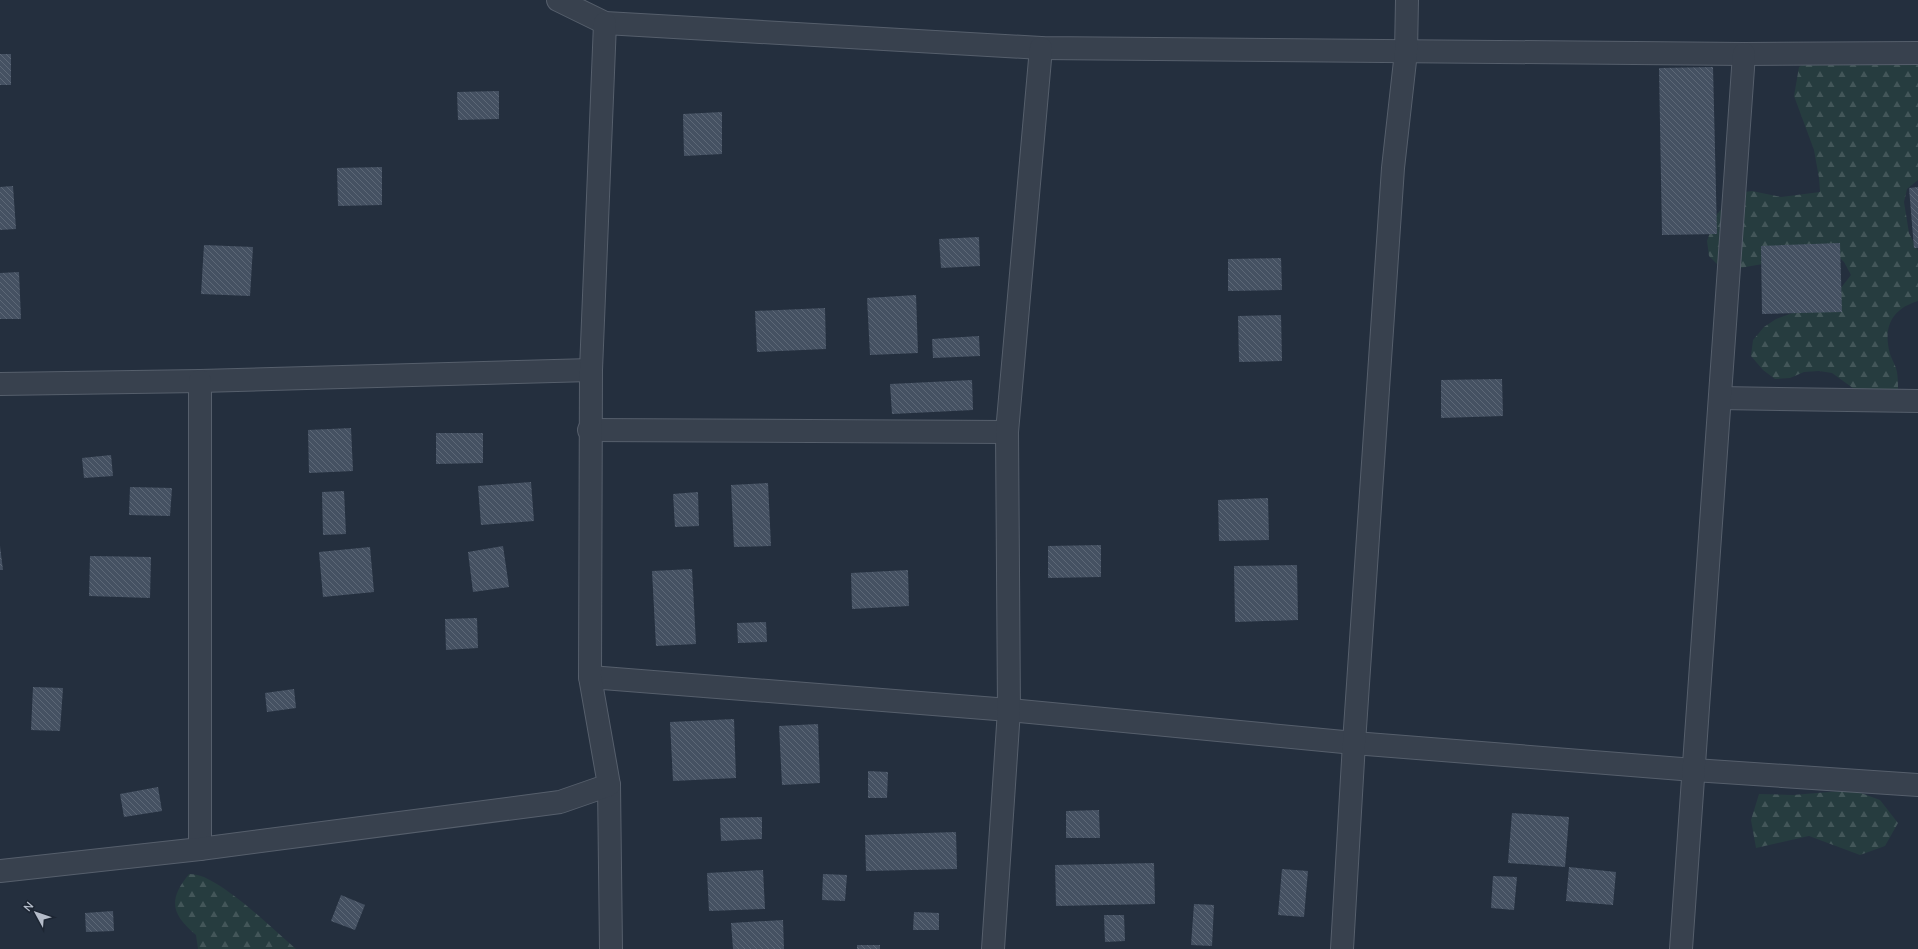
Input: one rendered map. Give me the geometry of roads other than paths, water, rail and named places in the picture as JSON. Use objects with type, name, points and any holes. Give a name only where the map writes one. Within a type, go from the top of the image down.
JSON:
[{"type":"street","points":[[558,0],[605,22],[1041,48],[1744,54],[1918,53]]},
{"type":"street","points":[[1342,949],[1354,743],[1392,176],[1406,52],[1408,0]]},
{"type":"street","points":[[605,22],[589,430],[590,677],[609,785],[611,949]]},
{"type":"street","points":[[993,949],[1009,710],[1007,432],[1041,48]]},
{"type":"street","points":[[1681,949],[1744,54]]},
{"type":"street","points":[[0,384],[200,381],[591,370]]},
{"type":"street","points":[[200,381],[200,849]]},
{"type":"street","points":[[1720,398],[1918,401]]},
{"type":"street","points":[[589,430],[1007,432]]},
{"type":"street","points":[[590,677],[1009,710],[1354,743],[1694,770],[1918,785]]},
{"type":"street","points":[[0,870],[200,849],[560,802],[609,785]]}]
